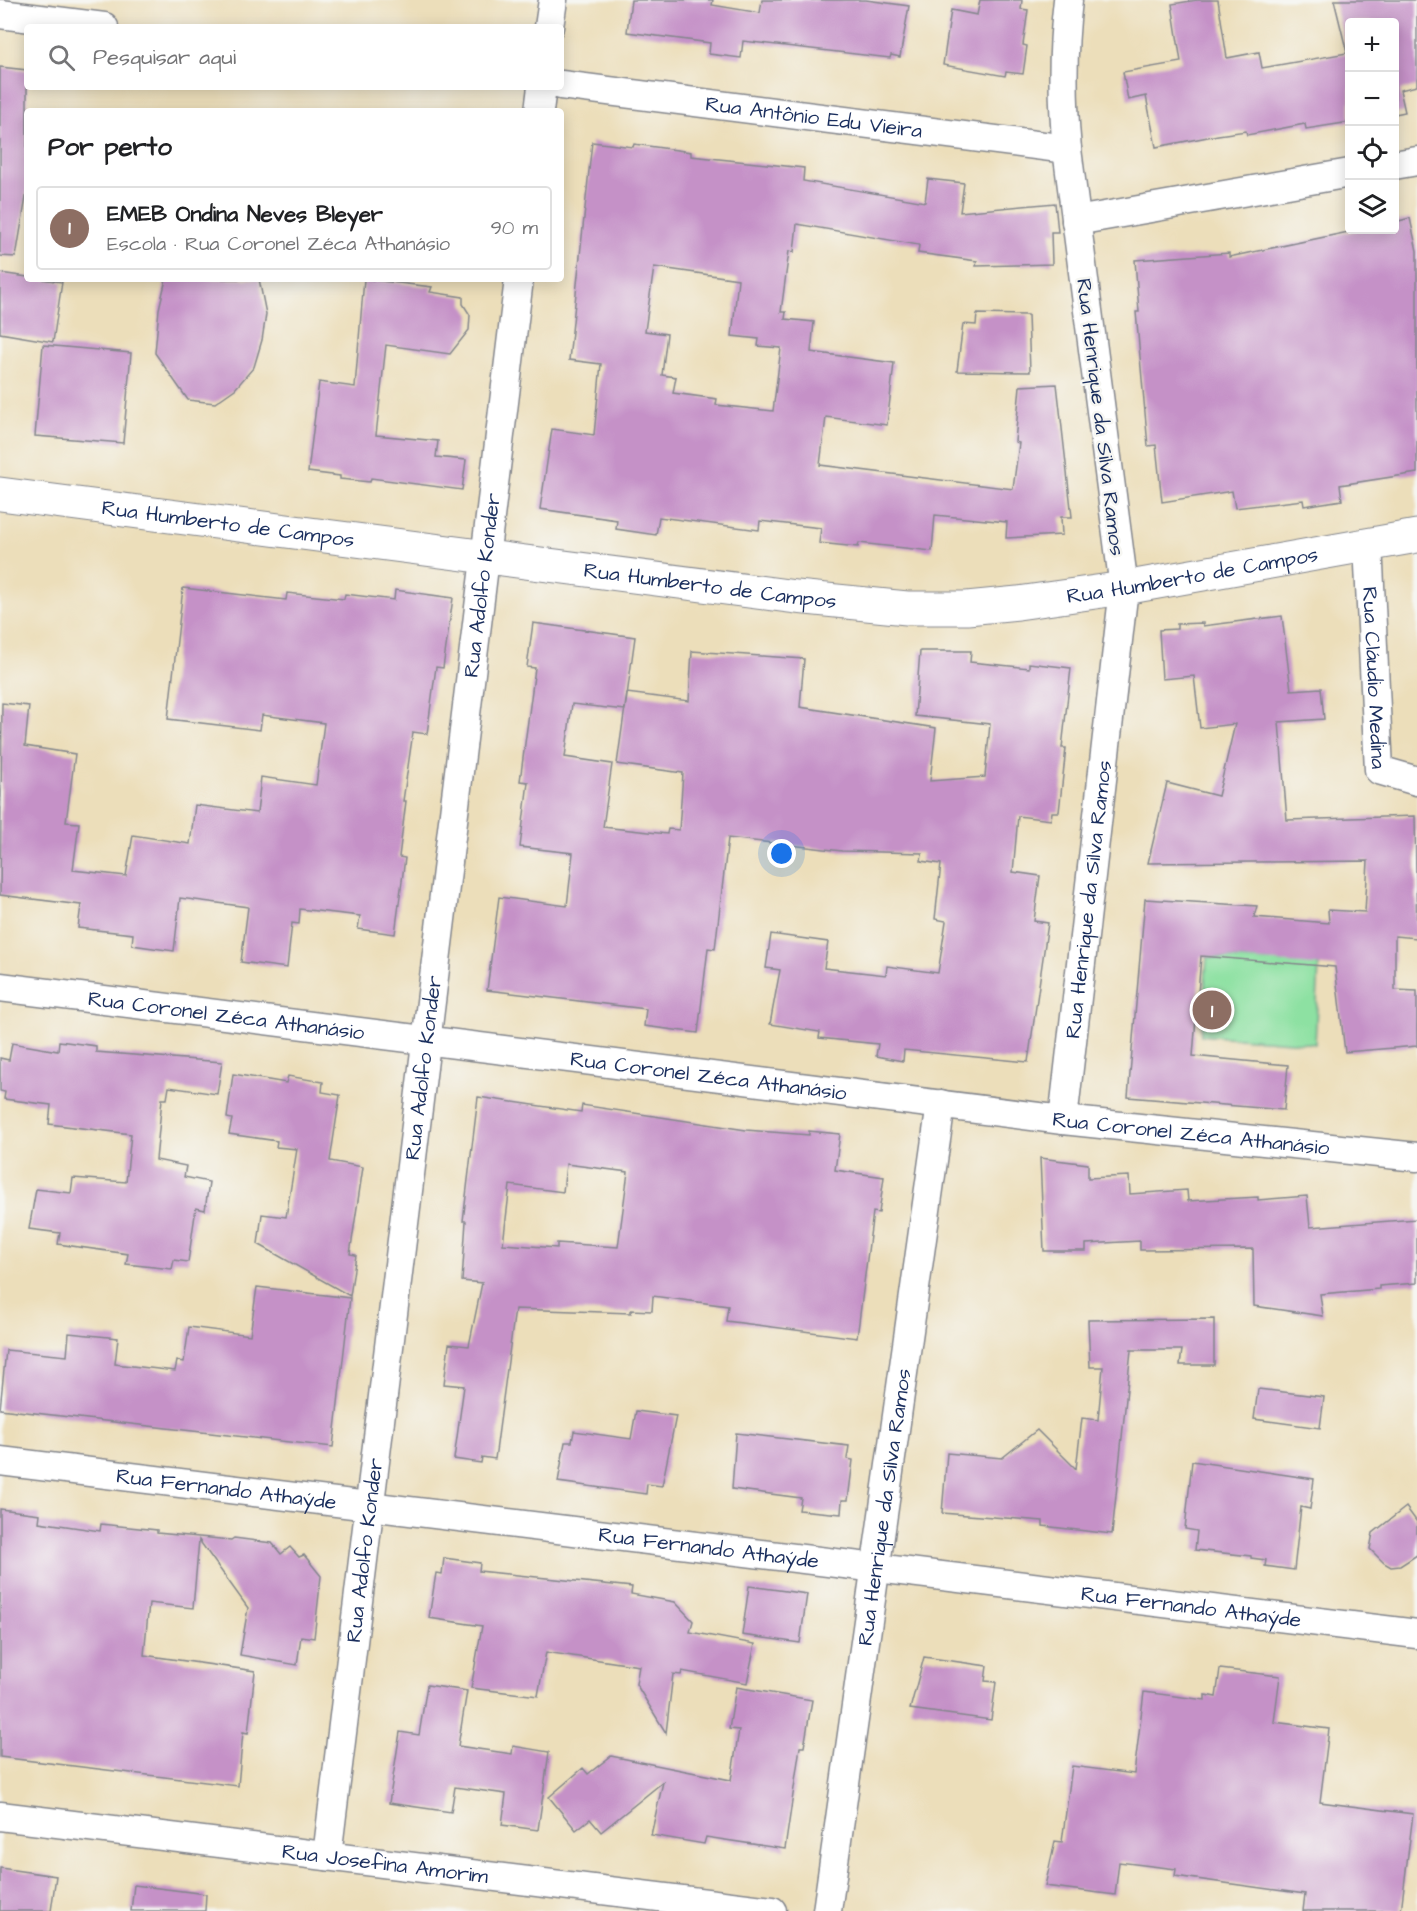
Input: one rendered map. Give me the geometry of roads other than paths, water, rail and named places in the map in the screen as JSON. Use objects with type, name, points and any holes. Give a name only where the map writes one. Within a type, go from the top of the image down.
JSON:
[{"type":"main road","name":"Rua Humberto de Campos","points":[[0,494],[841,602],[907,608],[1008,604],[1124,588],[1417,536]]},
{"type":"street","points":[[549,24],[553,0]]},
{"type":"street","name":"Rua Henrique da Silva Ramos","points":[[1063,1120],[1124,588],[1067,148],[1062,92],[1062,44],[1068,0]]},
{"type":"street","points":[[0,14],[80,24]]},
{"type":"street","name":"Rua Antônio Edu Vieira","points":[[564,85],[1067,148]]},
{"type":"street","points":[[539,108],[542,90]]},
{"type":"street","points":[[1399,164],[1417,161]]},
{"type":"street","points":[[1076,221],[1345,174]]},
{"type":"street","name":"Rua Adolfo Konder","points":[[327,1856],[519,282]]},
{"type":"street","name":"Rua Cláudio Medina","points":[[1368,544],[1379,770],[1417,781]]},
{"type":"street","name":"Rua Coronel Zéca Athanásio","points":[[0,987],[1063,1120],[1417,1157]]},
{"type":"street","name":"Rua Henrique da Silva Ramos","points":[[827,1911],[941,1104]]},
{"type":"street","name":"Rua Fernando Athaýde","points":[[0,1461],[1417,1634]]},
{"type":"street","name":"Rua Josefina Amorim","points":[[0,1816],[772,1911]]},
{"type":"place","name":"EMEB Ondina Neves Bleyer","points":[[1212,1010]]}]
